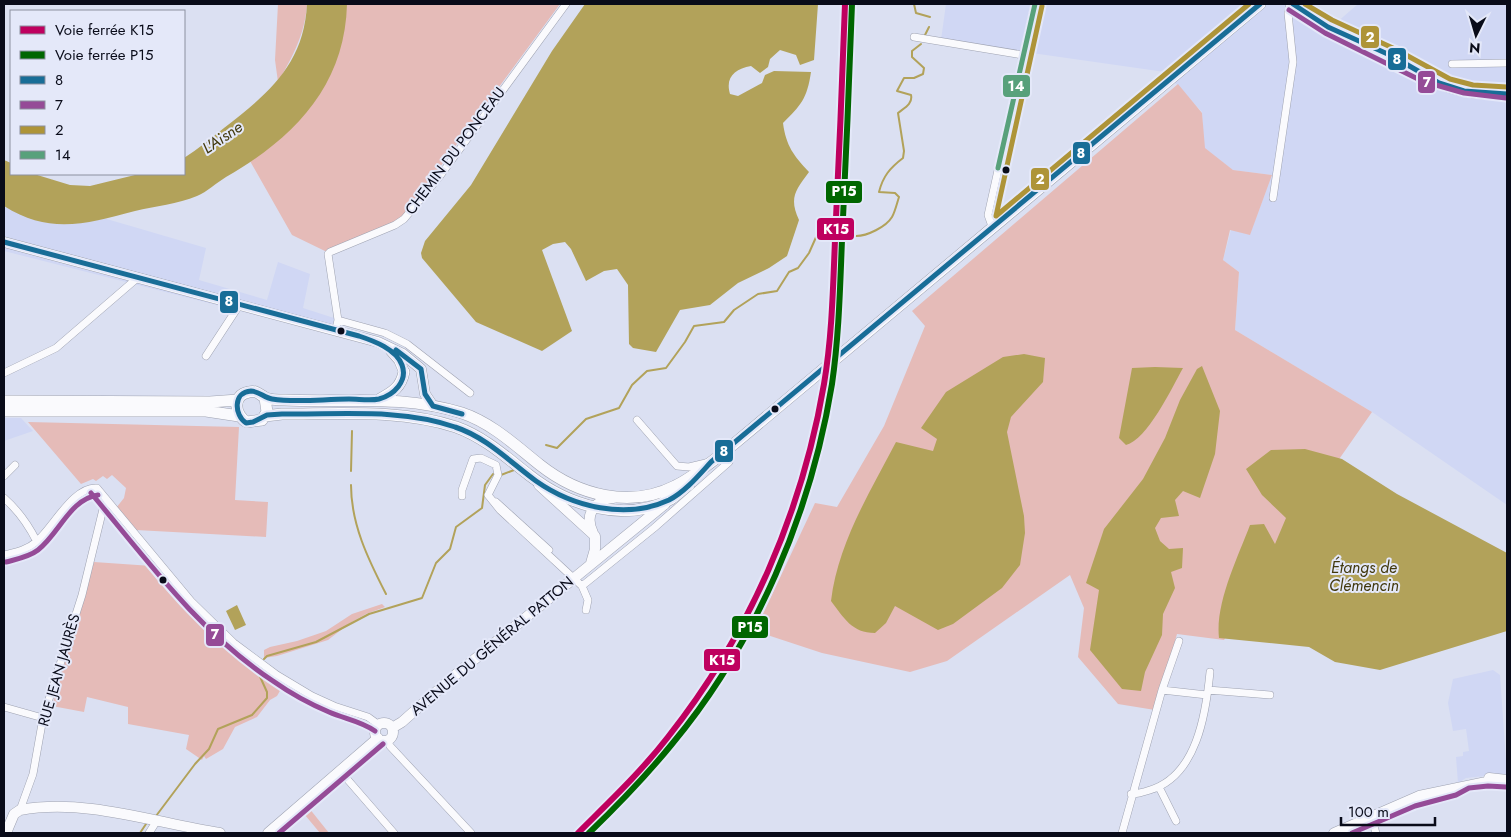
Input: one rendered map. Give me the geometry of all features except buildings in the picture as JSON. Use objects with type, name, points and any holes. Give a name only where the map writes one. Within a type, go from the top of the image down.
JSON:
[{"type":"main road","points":[[591,563],[596,549],[594,534],[589,520],[593,507],[604,499],[640,497],[674,487],[722,454],[1260,4]]},
{"type":"main road","points":[[1292,4],[1355,40],[1392,56],[1439,83],[1463,90],[1507,92]]},
{"type":"main road","points":[[7,243],[240,304],[337,325],[403,354],[421,369],[425,394],[433,406]]},
{"type":"main road","points":[[378,342],[395,354],[404,372],[395,391],[380,399]]},
{"type":"main road","points":[[631,532],[634,520],[632,509],[616,498],[579,488],[559,478],[497,432],[471,417],[433,406],[380,399],[286,400],[265,398],[251,391],[245,393],[238,400],[236,411],[239,416],[242,420],[253,423],[265,416],[327,414],[406,416],[424,419],[469,433],[494,447],[552,491],[593,507],[613,510],[632,509],[671,499],[690,484],[711,462]]},
{"type":"main road","points":[[265,398],[268,407],[265,416]]},
{"type":"main road","points":[[4,401],[210,402],[238,400]]},
{"type":"main road","points":[[4,411],[206,411],[239,416]]},
{"type":"main road","points":[[529,475],[555,501],[605,542],[621,540]]},
{"type":"main road","name":"AVENUE DU GÉNÉRAL PATTON","points":[[392,728],[402,722],[591,563],[671,499]]},
{"type":"main road","points":[[268,833],[341,772],[392,733],[392,728],[387,724],[379,725],[376,730],[383,739]]},
{"type":"main road","points":[[1334,833],[1420,796],[1453,788],[1474,779],[1507,780]]},
{"type":"main road","points":[[20,810],[77,808],[110,812],[220,833]]},
{"type":"main road","name":"RUE JEAN JAURÈS","points":[[6,833],[14,814],[20,810]]},
{"type":"street","name":"CHEMIN DU PONCEAU","points":[[337,325],[328,254],[395,225],[404,218],[440,176],[566,4]]},
{"type":"street","points":[[993,229],[988,215],[1035,4]]},
{"type":"street","points":[[1273,198],[1293,62],[1288,13],[1292,4]]},
{"type":"street","points":[[914,37],[1023,55]]},
{"type":"street","points":[[1452,64],[1507,63]]},
{"type":"street","points":[[4,374],[56,348],[135,280],[136,277]]},
{"type":"street","points":[[206,356],[240,304]]},
{"type":"street","points":[[337,325],[385,334],[407,344],[470,393]]},
{"type":"street","points":[[637,420],[677,466],[689,467],[702,462],[711,462]]},
{"type":"street","points":[[582,586],[654,528],[729,462],[722,454]]},
{"type":"street","points":[[462,496],[462,490],[473,459],[489,461],[498,470],[488,495],[501,504],[560,560],[564,568],[582,586],[588,600],[586,610]]},
{"type":"street","points":[[4,476],[15,466]]},
{"type":"street","points":[[4,555],[20,552],[37,542],[73,499],[87,489],[97,488],[107,503],[191,601],[234,642],[278,675],[312,696],[334,706],[368,716],[379,725]]},
{"type":"street","points":[[4,498],[17,509],[37,542]]},
{"type":"street","name":"RUE JEAN JAURÈS","points":[[20,810],[33,774],[43,718],[82,595],[103,509],[107,503]]},
{"type":"street","points":[[1122,833],[1131,794],[1162,690],[1179,641]]},
{"type":"street","points":[[1131,794],[1159,787],[1182,767],[1193,747],[1204,719],[1210,672]]},
{"type":"street","points":[[1162,690],[1270,696]]},
{"type":"street","points":[[4,707],[43,718]]},
{"type":"street","points":[[383,739],[471,833]]},
{"type":"street","points":[[341,772],[394,833]]},
{"type":"street","points":[[1159,787],[1176,821]]},
{"type":"street","points":[[1371,818],[1376,833]]},
{"type":"street","points":[[149,833],[156,822]]},
{"type":"shaded area","points":[[278,4],[307,4],[301,35],[289,63],[278,82],[275,60]]},
{"type":"shaded area","points":[[322,4],[560,4],[401,220],[327,252],[292,235],[246,154]]},
{"type":"shaded area","points":[[946,4],[1303,4],[1336,23],[1358,4],[1507,4],[1507,505],[1372,412],[1235,330],[1239,272],[1223,260],[1231,230],[1250,234],[1272,175],[1233,170],[1204,148],[1202,112],[1165,72],[941,40]]},
{"type":"shaded area","points":[[1178,84],[1202,113],[1205,148],[1233,170],[1272,175],[1250,235],[1230,230],[1223,260],[1239,272],[1235,330],[1372,412],[1298,518],[1224,640],[1177,634],[1155,710],[1118,704],[1078,657],[1084,608],[1070,575],[947,661],[910,672],[822,653],[755,631],[815,503],[837,507],[884,426],[925,326],[912,311]]},
{"type":"shaded area","points":[[4,197],[93,215],[206,248],[199,280],[267,300],[278,262],[310,274],[303,308],[334,318],[335,335],[4,251]]},
{"type":"shaded area","points":[[4,418],[21,418],[33,431],[4,441]]},
{"type":"shaded area","points":[[28,422],[239,427],[235,500],[268,502],[266,537],[136,530],[116,508],[124,498],[126,488],[112,475],[107,479],[103,476],[96,481],[93,479],[81,484]]},
{"type":"shaded area","points":[[94,562],[152,566],[244,658],[259,677],[259,674],[265,673],[281,689],[277,696],[270,700],[257,717],[235,727],[223,749],[206,759],[204,756],[202,760],[186,749],[189,735],[128,724],[128,707],[87,697],[84,712],[52,706]]},
{"type":"shaded area","points":[[382,604],[385,607],[366,614],[350,623],[328,640],[277,656],[264,658],[264,650],[270,647],[297,641],[326,631],[352,614]]},
{"type":"shaded area","points":[[1493,670],[1500,675],[1507,775],[1466,778],[1458,783],[1456,757],[1463,756],[1463,752],[1469,751],[1466,729],[1453,731],[1448,703],[1453,679]]},
{"type":"shaded area","points":[[309,808],[329,833],[320,833],[303,813]]},
{"type":"water","name":"L'Aisne","points":[[307,4],[347,4],[344,33],[337,60],[326,84],[311,107],[294,127],[251,162],[204,192],[190,199],[84,223],[53,224],[37,221],[4,206],[4,160],[10,163],[10,175],[37,175],[70,185],[90,186],[135,175],[185,175],[185,157],[256,102],[281,75],[299,44]]},
{"type":"water","points":[[585,4],[818,4],[814,60],[800,65],[796,55],[780,50],[770,59],[768,67],[760,73],[751,66],[745,67],[730,78],[729,83],[730,94],[738,96],[762,83],[765,75],[774,71],[811,72],[802,101],[783,123],[791,150],[809,172],[795,195],[794,206],[799,220],[787,256],[769,268],[738,283],[710,305],[680,310],[656,352],[633,348],[629,344],[628,285],[617,269],[604,271],[586,281],[571,249],[565,242],[553,244],[542,250],[572,331],[542,351],[476,322],[422,258],[421,253],[425,241],[471,185],[552,51]]},
{"type":"water","points":[[1024,354],[1045,358],[1043,382],[1011,417],[1007,432],[1024,516],[1025,533],[1020,565],[1002,588],[953,624],[938,630],[895,606],[886,623],[875,633],[854,627],[831,601],[835,580],[840,559],[856,518],[896,442],[933,451],[937,439],[921,428],[946,392],[1003,357]]},
{"type":"water","points":[[1202,366],[1220,411],[1215,454],[1200,498],[1183,491],[1175,500],[1179,516],[1161,518],[1155,528],[1160,541],[1169,549],[1183,548],[1182,568],[1171,572],[1175,588],[1163,614],[1162,635],[1145,672],[1141,691],[1122,689],[1090,650],[1099,590],[1086,583],[1104,529],[1143,479],[1165,438],[1180,400],[1197,369]]},
{"type":"water","points":[[1132,368],[1183,368],[1166,400],[1150,424],[1134,441],[1126,445],[1119,438]]},
{"type":"water","name":"Étangs de Clémencin","points":[[1305,449],[1342,459],[1397,494],[1507,553],[1507,631],[1380,670],[1335,662],[1309,647],[1219,638],[1220,610],[1228,580],[1250,525],[1264,524],[1275,544],[1286,518],[1262,495],[1246,469],[1271,450]]},
{"type":"water","points":[[237,605],[246,625],[235,630],[226,611]]},
{"type":"waterway","points":[[914,4],[916,13],[930,17]]},
{"type":"waterway","points":[[924,37],[929,27]]},
{"type":"waterway","points":[[856,236],[881,227],[889,221],[895,210],[899,197],[895,193],[879,192],[888,173],[903,158],[904,151],[898,113],[911,101],[911,95],[897,91],[904,78],[914,78],[923,74],[924,68],[912,57],[912,51],[921,44]]},
{"type":"waterway","points":[[546,445],[557,448],[586,419],[619,408],[632,385],[647,371],[666,368],[694,326],[724,322],[734,310],[758,294],[777,291],[789,272],[798,268],[809,253],[817,235],[824,235]]},
{"type":"waterway","points":[[351,471],[352,431]]},
{"type":"waterway","points":[[501,475],[514,470]]},
{"type":"waterway","points":[[264,659],[267,656],[316,642],[369,614],[422,598],[436,563],[450,549],[456,527],[482,508],[485,485],[493,474]]},
{"type":"waterway","points":[[351,485],[357,527],[373,568],[386,594]]},
{"type":"waterway","points":[[156,816],[195,764],[209,749],[218,729],[252,715],[267,698],[267,692],[257,670],[258,667]]},
{"type":"waterway","points":[[140,833],[146,824]]},
{"type":"rail line","name":"K15","points":[[578,833],[658,750],[697,698],[723,657],[768,571],[802,479],[814,432],[827,366],[833,294],[845,4]]},
{"type":"rail line","name":"P15","points":[[589,833],[632,790],[672,744],[702,705],[729,663],[754,620],[776,574],[810,480],[823,432],[832,384],[836,348],[852,4]]},
{"type":"transit line","name":"14","points":[[998,168],[1035,4]]},
{"type":"transit line","name":"2","points":[[1042,6],[996,216],[1249,4]]},
{"type":"transit line","name":"8","points":[[4,242],[359,336],[390,350],[402,365],[403,376],[401,382],[394,391],[379,399],[291,401],[269,398],[254,391],[245,392],[238,399],[237,404],[239,415],[246,423],[253,422],[267,415],[282,414],[391,415],[434,421],[466,431],[477,437],[536,481],[566,498],[600,508],[618,510],[652,506],[681,493],[711,462],[1260,4]]},
{"type":"transit line","name":"8","points":[[1293,4],[1328,27],[1392,56],[1439,83],[1464,91],[1507,94]]},
{"type":"transit line","name":"2","points":[[1305,4],[1332,20],[1395,49],[1450,79],[1473,85],[1507,87]]},
{"type":"transit line","name":"7","points":[[1289,10],[1325,33],[1422,81],[1464,93],[1506,98]]},
{"type":"transit line","name":"8","points":[[396,350],[421,369],[425,394],[433,406],[462,414]]},
{"type":"transit line","name":"7","points":[[91,493],[175,594],[246,662],[300,698],[375,731]]},
{"type":"transit line","name":"7","points":[[6,562],[27,556],[38,550],[72,510],[88,498],[98,495]]},
{"type":"transit line","name":"7","points":[[279,833],[383,744]]},
{"type":"transit line","name":"7","points":[[1352,833],[1415,806],[1456,795],[1469,788],[1506,787]]}]
